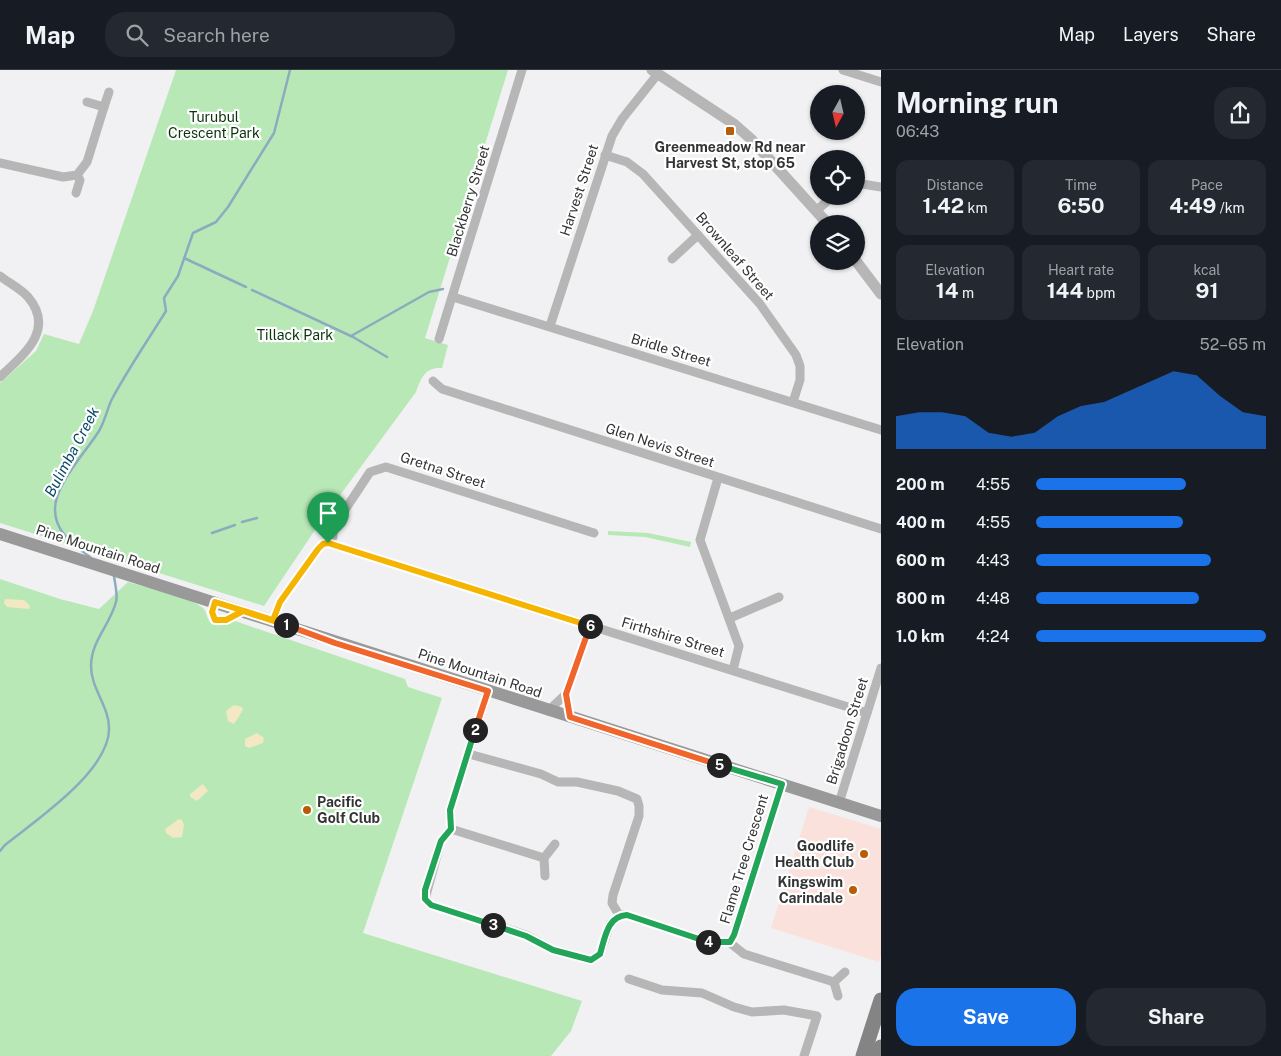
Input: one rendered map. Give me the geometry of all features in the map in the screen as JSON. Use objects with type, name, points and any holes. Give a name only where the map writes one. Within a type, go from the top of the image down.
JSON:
[{"type":"main road","name":"Pine Mountain Road","points":[[0,534],[273,620],[335,643],[881,816]]},
{"type":"main road","points":[[863,1056],[881,1000]]},
{"type":"main road","points":[[878,1056],[881,1047]]},
{"type":"street","name":"Blackberry Street","points":[[439,339],[522,70]]},
{"type":"street","points":[[843,70],[881,82]]},
{"type":"street","points":[[655,72],[734,124],[751,138],[821,215]]},
{"type":"street","name":"Harvest Street","points":[[550,326],[612,136],[655,72]]},
{"type":"street","points":[[0,163],[63,177],[77,175],[87,162],[109,92]]},
{"type":"street","points":[[87,102],[104,107]]},
{"type":"street","name":"Brownleaf Street","points":[[605,155],[627,162],[643,174],[760,304],[796,355],[800,366],[800,380],[793,402]]},
{"type":"street","points":[[76,193],[80,180],[77,175]]},
{"type":"street","points":[[865,184],[881,187]]},
{"type":"street","points":[[817,210],[823,205]]},
{"type":"street","points":[[672,259],[698,234]]},
{"type":"street","points":[[863,270],[881,294]]},
{"type":"street","points":[[0,276],[27,296],[39,318],[38,332],[34,343],[0,377]]},
{"type":"street","name":"Bridle Street","points":[[453,296],[881,430]]},
{"type":"street","name":"Glen Nevis Street","points":[[433,381],[442,389],[881,529]]},
{"type":"street","name":"Gretna Street","points":[[273,620],[280,602],[318,549],[323,544],[328,543],[333,537],[333,528],[370,472],[386,467],[594,533]]},
{"type":"street","points":[[718,478],[700,540],[739,646],[732,670]]},
{"type":"street","name":"Firthshire Street","points":[[328,543],[867,713]]},
{"type":"street","points":[[730,618],[779,597]]},
{"type":"street","points":[[548,710],[566,694],[590,626]]},
{"type":"street","name":"Brigadoon Street","points":[[839,803],[881,668]]},
{"type":"street","points":[[468,754],[541,774],[558,782],[578,782],[616,790],[637,799],[640,806],[639,816],[613,895],[612,904],[619,915],[610,924],[600,954],[591,960],[553,950],[526,936],[431,905],[425,899],[425,890],[441,841],[451,829],[450,810],[488,691]]},
{"type":"street","points":[[566,694],[570,717]]},
{"type":"street","name":"Flame Tree Crescent","points":[[619,915],[627,915],[706,941],[730,942],[734,935],[782,784]]},
{"type":"street","points":[[451,829],[544,858]]},
{"type":"street","points":[[545,876],[544,858],[554,844]]},
{"type":"street","points":[[730,942],[744,954],[834,982]]},
{"type":"street","points":[[834,982],[846,972]]},
{"type":"street","points":[[629,979],[662,990],[702,993],[744,1010],[761,1012],[784,1010],[817,1016],[804,1056]]},
{"type":"street","points":[[834,982],[838,996]]},
{"type":"shaded area","points":[[809,807],[881,829],[881,955],[879,962],[771,928]]},
{"type":"green space","name":"Tillack Park","points":[[176,70],[508,70],[425,338],[448,345],[442,368],[431,369],[424,374],[416,392],[321,521],[264,606],[0,523],[0,383],[36,351],[44,334],[79,344],[93,311]]},
{"type":"green space","points":[[608,531],[648,533],[691,542],[690,547],[645,537],[608,535]]},
{"type":"green space","name":"Pacific Golf Club","points":[[0,579],[60,599],[99,609],[128,582],[156,589],[196,603],[206,612],[209,621],[216,625],[235,621],[405,679],[408,687],[442,698],[363,933],[582,1001],[571,1031],[551,1056],[0,1056]]},
{"type":"sand","points":[[5,599],[24,600],[30,606],[29,609],[7,607],[4,603]]},
{"type":"sand","points":[[234,705],[242,707],[243,710],[234,724],[228,721],[226,711]]},
{"type":"sand","points":[[257,733],[264,738],[263,743],[249,748],[245,746],[245,739]]},
{"type":"sand","points":[[203,784],[208,791],[197,801],[190,797],[190,794]]},
{"type":"sand","points":[[179,819],[182,820],[184,825],[182,837],[173,838],[166,833],[165,829]]},
{"type":"waterway","name":"Bulimba Creek","points":[[90,557],[72,543],[58,525],[55,510],[60,490],[72,469],[99,431],[118,388],[166,311],[164,298],[178,276],[193,233],[216,222],[228,207],[274,133],[290,70]]},
{"type":"waterway","points":[[184,258],[246,287]]},
{"type":"waterway","points":[[351,336],[429,292],[443,289]]},
{"type":"waterway","points":[[252,290],[353,337],[387,357]]},
{"type":"waterway","points":[[242,522],[257,518]]},
{"type":"waterway","points":[[212,533],[235,525]]},
{"type":"waterway","name":"Bulimba Creek","points":[[0,851],[69,794],[97,761],[106,744],[109,728],[108,720],[94,682],[91,666],[97,641],[110,618],[116,602],[117,593],[114,576]]},
{"type":"place","name":"Greenmeadow Rd near Harvest St, stop 65","points":[[730,131]]},
{"type":"place","name":"Pacific Golf Club","points":[[307,810]]},
{"type":"place","name":"Goodlife Health Club","points":[[864,854]]},
{"type":"place","name":"Kingswim Carindale","points":[[853,890]]},
{"type":"route","points":[[328,543],[590,626],[566,694],[570,717],[782,784],[734,935],[730,942],[716,943],[706,941],[627,915],[619,915],[610,924],[600,954],[591,960],[553,950],[526,936],[431,905],[425,899],[425,890],[441,841],[451,829],[450,810],[488,691],[335,643],[243,611],[226,620],[215,620],[212,617],[215,602],[273,620],[280,602],[318,549],[323,544],[328,543]]},
{"type":"park label","name":"Turubul Crescent Park","points":[[214,126]]}]
